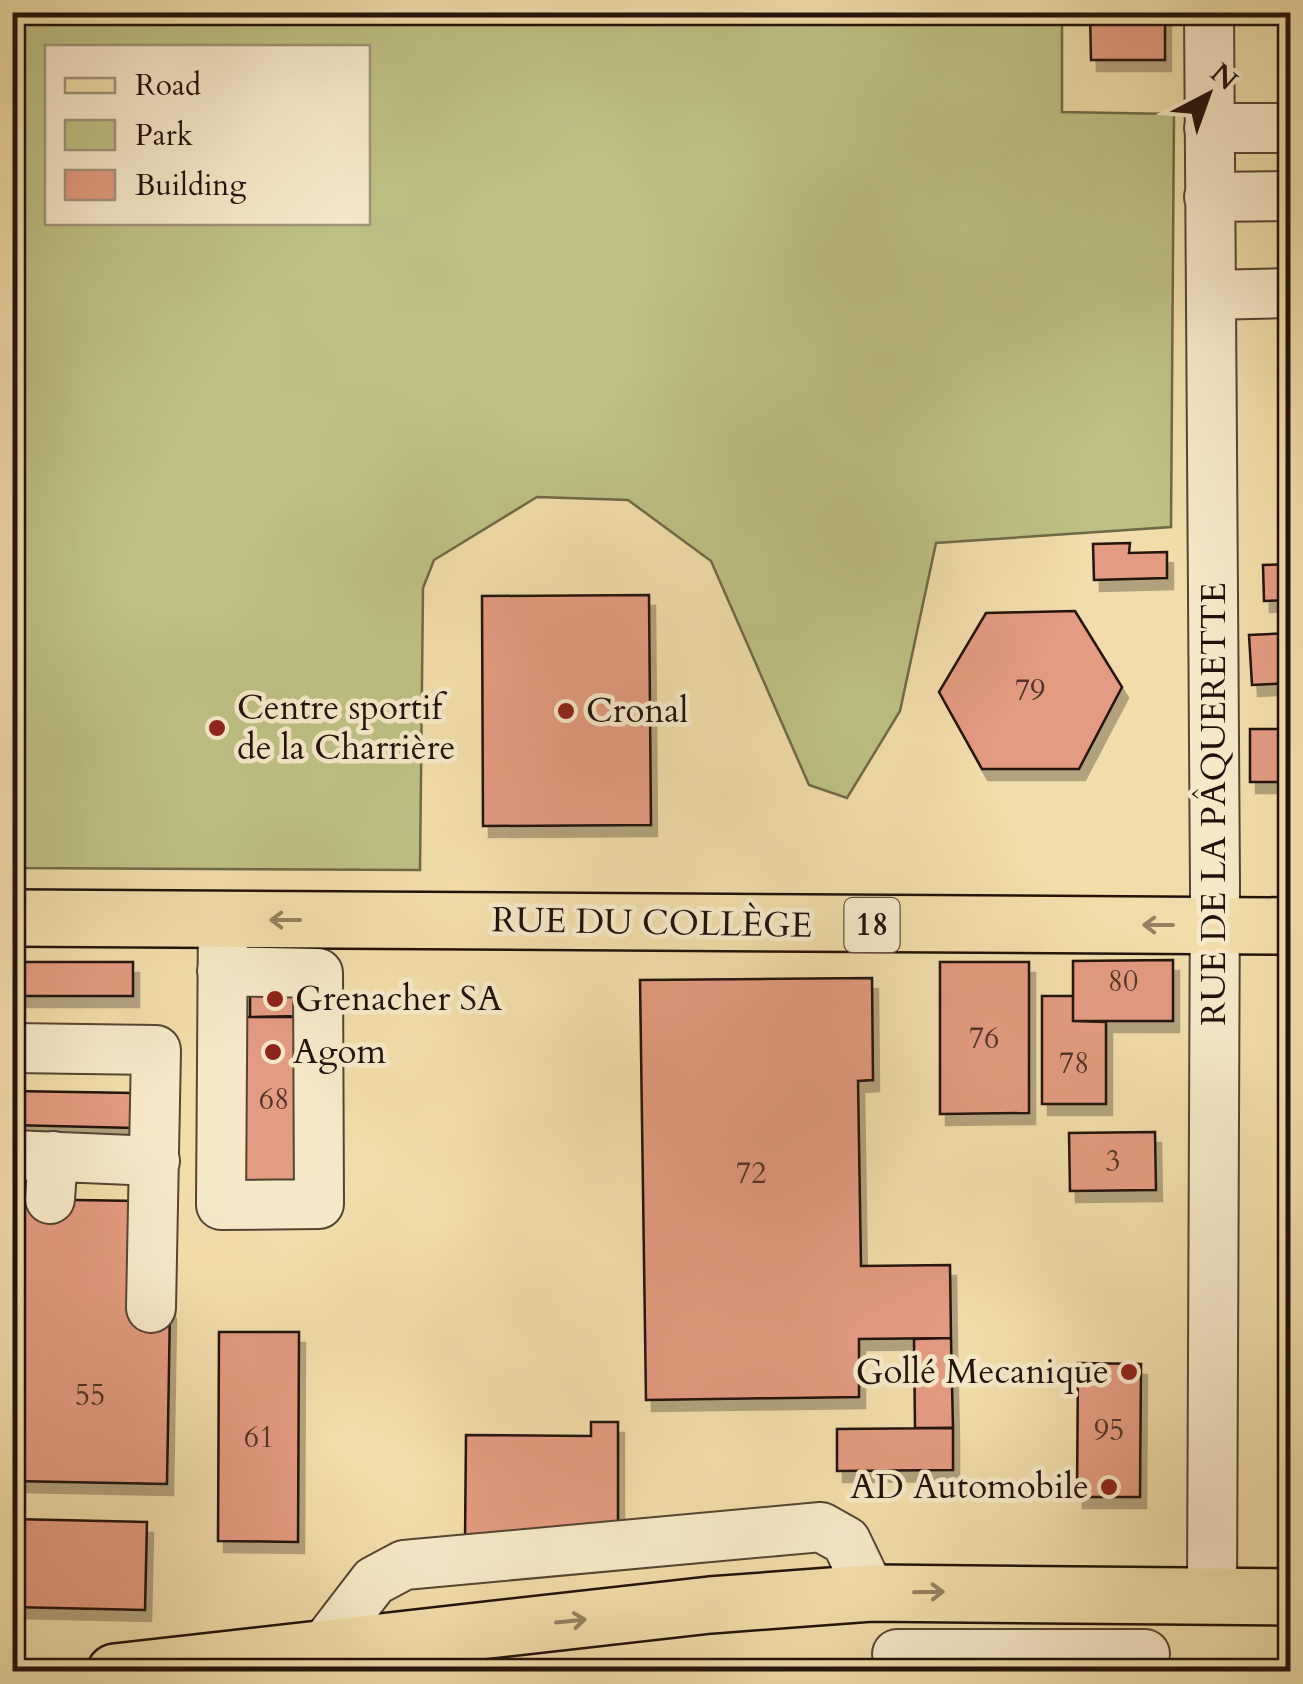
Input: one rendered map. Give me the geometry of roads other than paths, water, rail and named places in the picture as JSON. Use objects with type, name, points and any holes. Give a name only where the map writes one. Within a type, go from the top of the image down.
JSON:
[{"type":"main road","name":"RUE DU COLLÈGE","points":[[12,918],[223,945],[384,920],[1290,926]]},
{"type":"main road","points":[[114,1672],[710,1605],[871,1592],[1290,1597]]},
{"type":"street","name":"RUE DE LA PÂQUERETTE","points":[[1208,12],[1215,925],[1212,1596]]},
{"type":"street","points":[[1209,128],[1290,128]]},
{"type":"street","points":[[1210,197],[1290,196]]},
{"type":"street","points":[[1211,295],[1290,292]]},
{"type":"street","points":[[318,973],[384,920]]},
{"type":"street","points":[[223,945],[318,973],[319,1204],[221,1204],[223,945]]},
{"type":"street","points":[[12,1048],[156,1050],[151,1308]]},
{"type":"street","points":[[38,1170],[155,1161]]},
{"type":"street","points":[[321,1650],[374,1581],[404,1565],[821,1527],[846,1541],[871,1592]]},
{"type":"street","points":[[897,1654],[1145,1663],[1148,1594]]},
{"type":"place","name":"Cronal","points":[[566,711]]},
{"type":"place","name":"Centre sportif de la Charrière","points":[[217,728]]},
{"type":"place","name":"Grenacher SA","points":[[275,999]]},
{"type":"place","name":"Agom","points":[[273,1052]]},
{"type":"place","name":"Gollé Mecanique","points":[[1129,1372]]},
{"type":"place","name":"AD Automobile","points":[[1109,1487]]}]
